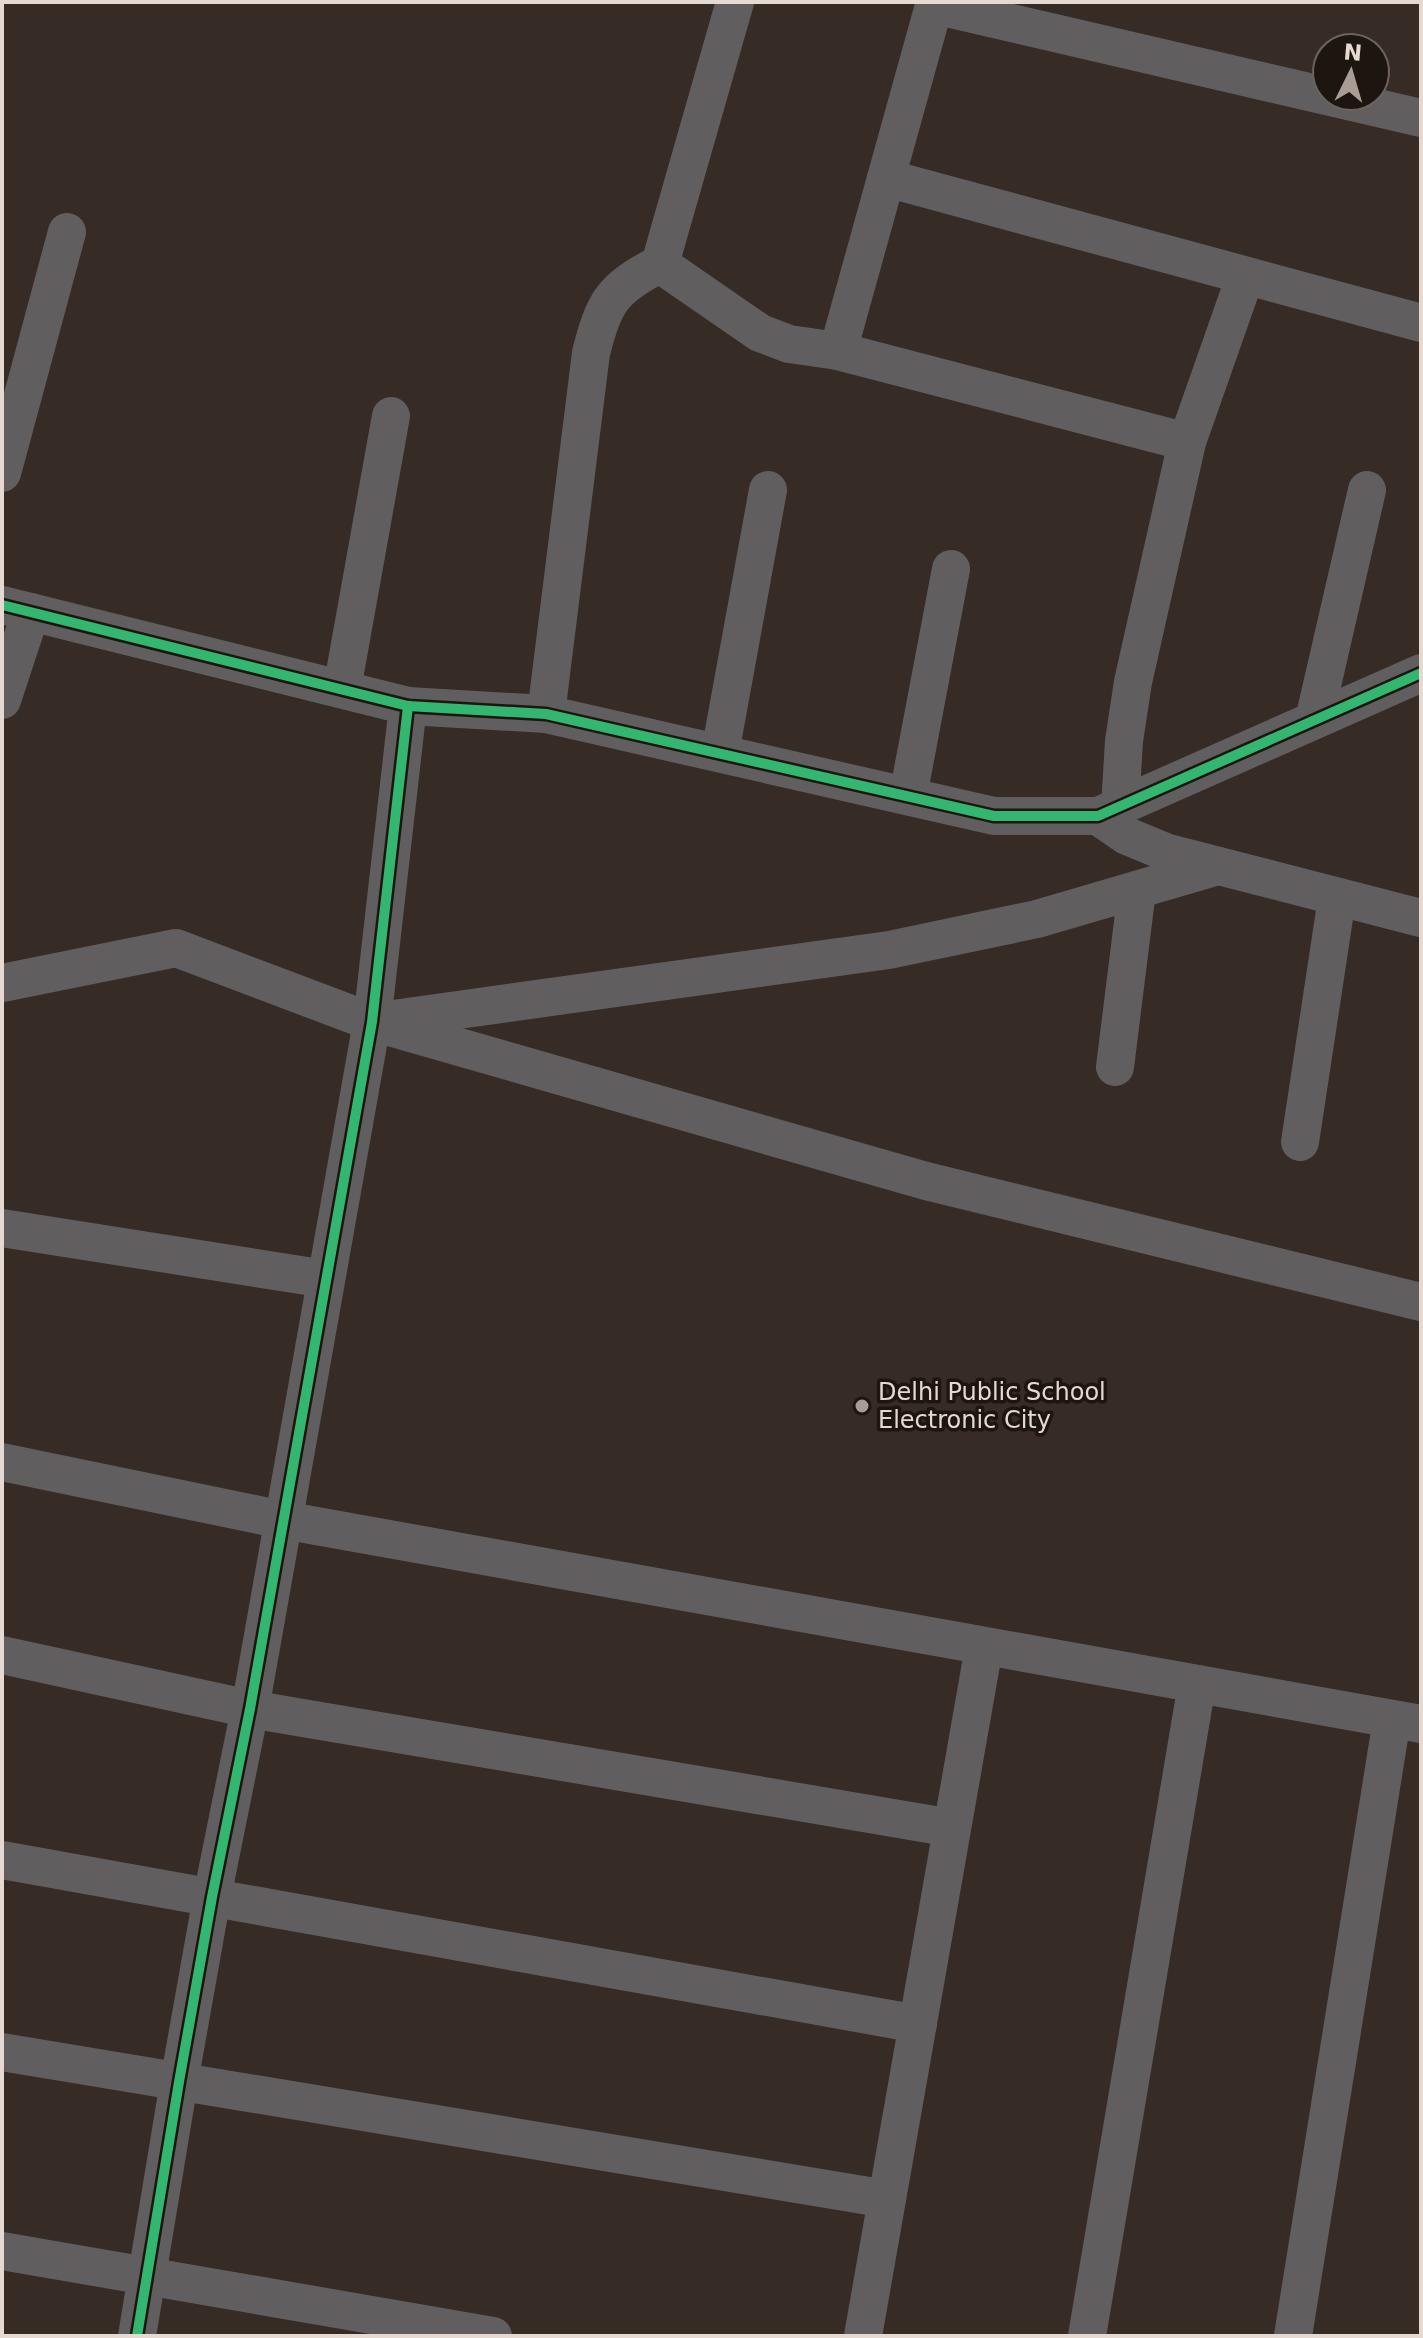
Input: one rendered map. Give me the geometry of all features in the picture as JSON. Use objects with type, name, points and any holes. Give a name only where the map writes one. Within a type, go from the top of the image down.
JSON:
[{"type":"street","points":[[546,714],[591,353],[599,323],[610,300],[630,279],[660,264],[735,2]]},
{"type":"street","points":[[838,351],[934,3],[1421,118]]},
{"type":"street","points":[[886,178],[1421,323]]},
{"type":"street","points":[[2,473],[67,232]]},
{"type":"street","points":[[660,264],[760,333],[789,344],[838,351],[1187,442]]},
{"type":"street","points":[[1245,277],[1187,442],[1133,682],[1109,811],[1127,836],[1168,853],[1421,918]]},
{"type":"street","points":[[342,689],[391,416]]},
{"type":"street","points":[[720,753],[768,490]]},
{"type":"street","points":[[1314,720],[1367,490]]},
{"type":"street","points":[[908,796],[951,569]]},
{"type":"street","points":[[2,700],[16,609],[408,706],[546,714],[994,816],[1109,811],[1421,673]]},
{"type":"street","points":[[137,2336],[212,1897],[250,1709],[372,1022],[408,706]]},
{"type":"street","points":[[372,1022],[889,950],[1037,919],[1218,866]]},
{"type":"street","points":[[1115,1067],[1137,890]]},
{"type":"street","points":[[1300,1142],[1337,898]]},
{"type":"street","points":[[2,983],[176,948],[372,1022],[926,1181],[1421,1302]]},
{"type":"street","points":[[2,1228],[326,1279]]},
{"type":"street","points":[[2,1462],[283,1520],[1406,1722],[1293,2336]]},
{"type":"street","points":[[863,2336],[984,1647]]},
{"type":"street","points":[[2,1655],[250,1709],[952,1828]]},
{"type":"street","points":[[1087,2336],[1197,1684]]},
{"type":"street","points":[[2,1860],[918,2024]]},
{"type":"street","points":[[2,2052],[887,2199]]},
{"type":"street","points":[[2,2251],[493,2336]]},
{"type":"cycle path","points":[[2,605],[408,706],[546,714],[994,816],[1098,816],[1421,673]]},
{"type":"cycle path","points":[[137,2336],[212,1897],[250,1709],[372,1022],[408,706]]},
{"type":"place","name":"Delhi Public School Electronic City","points":[[862,1406]]}]
